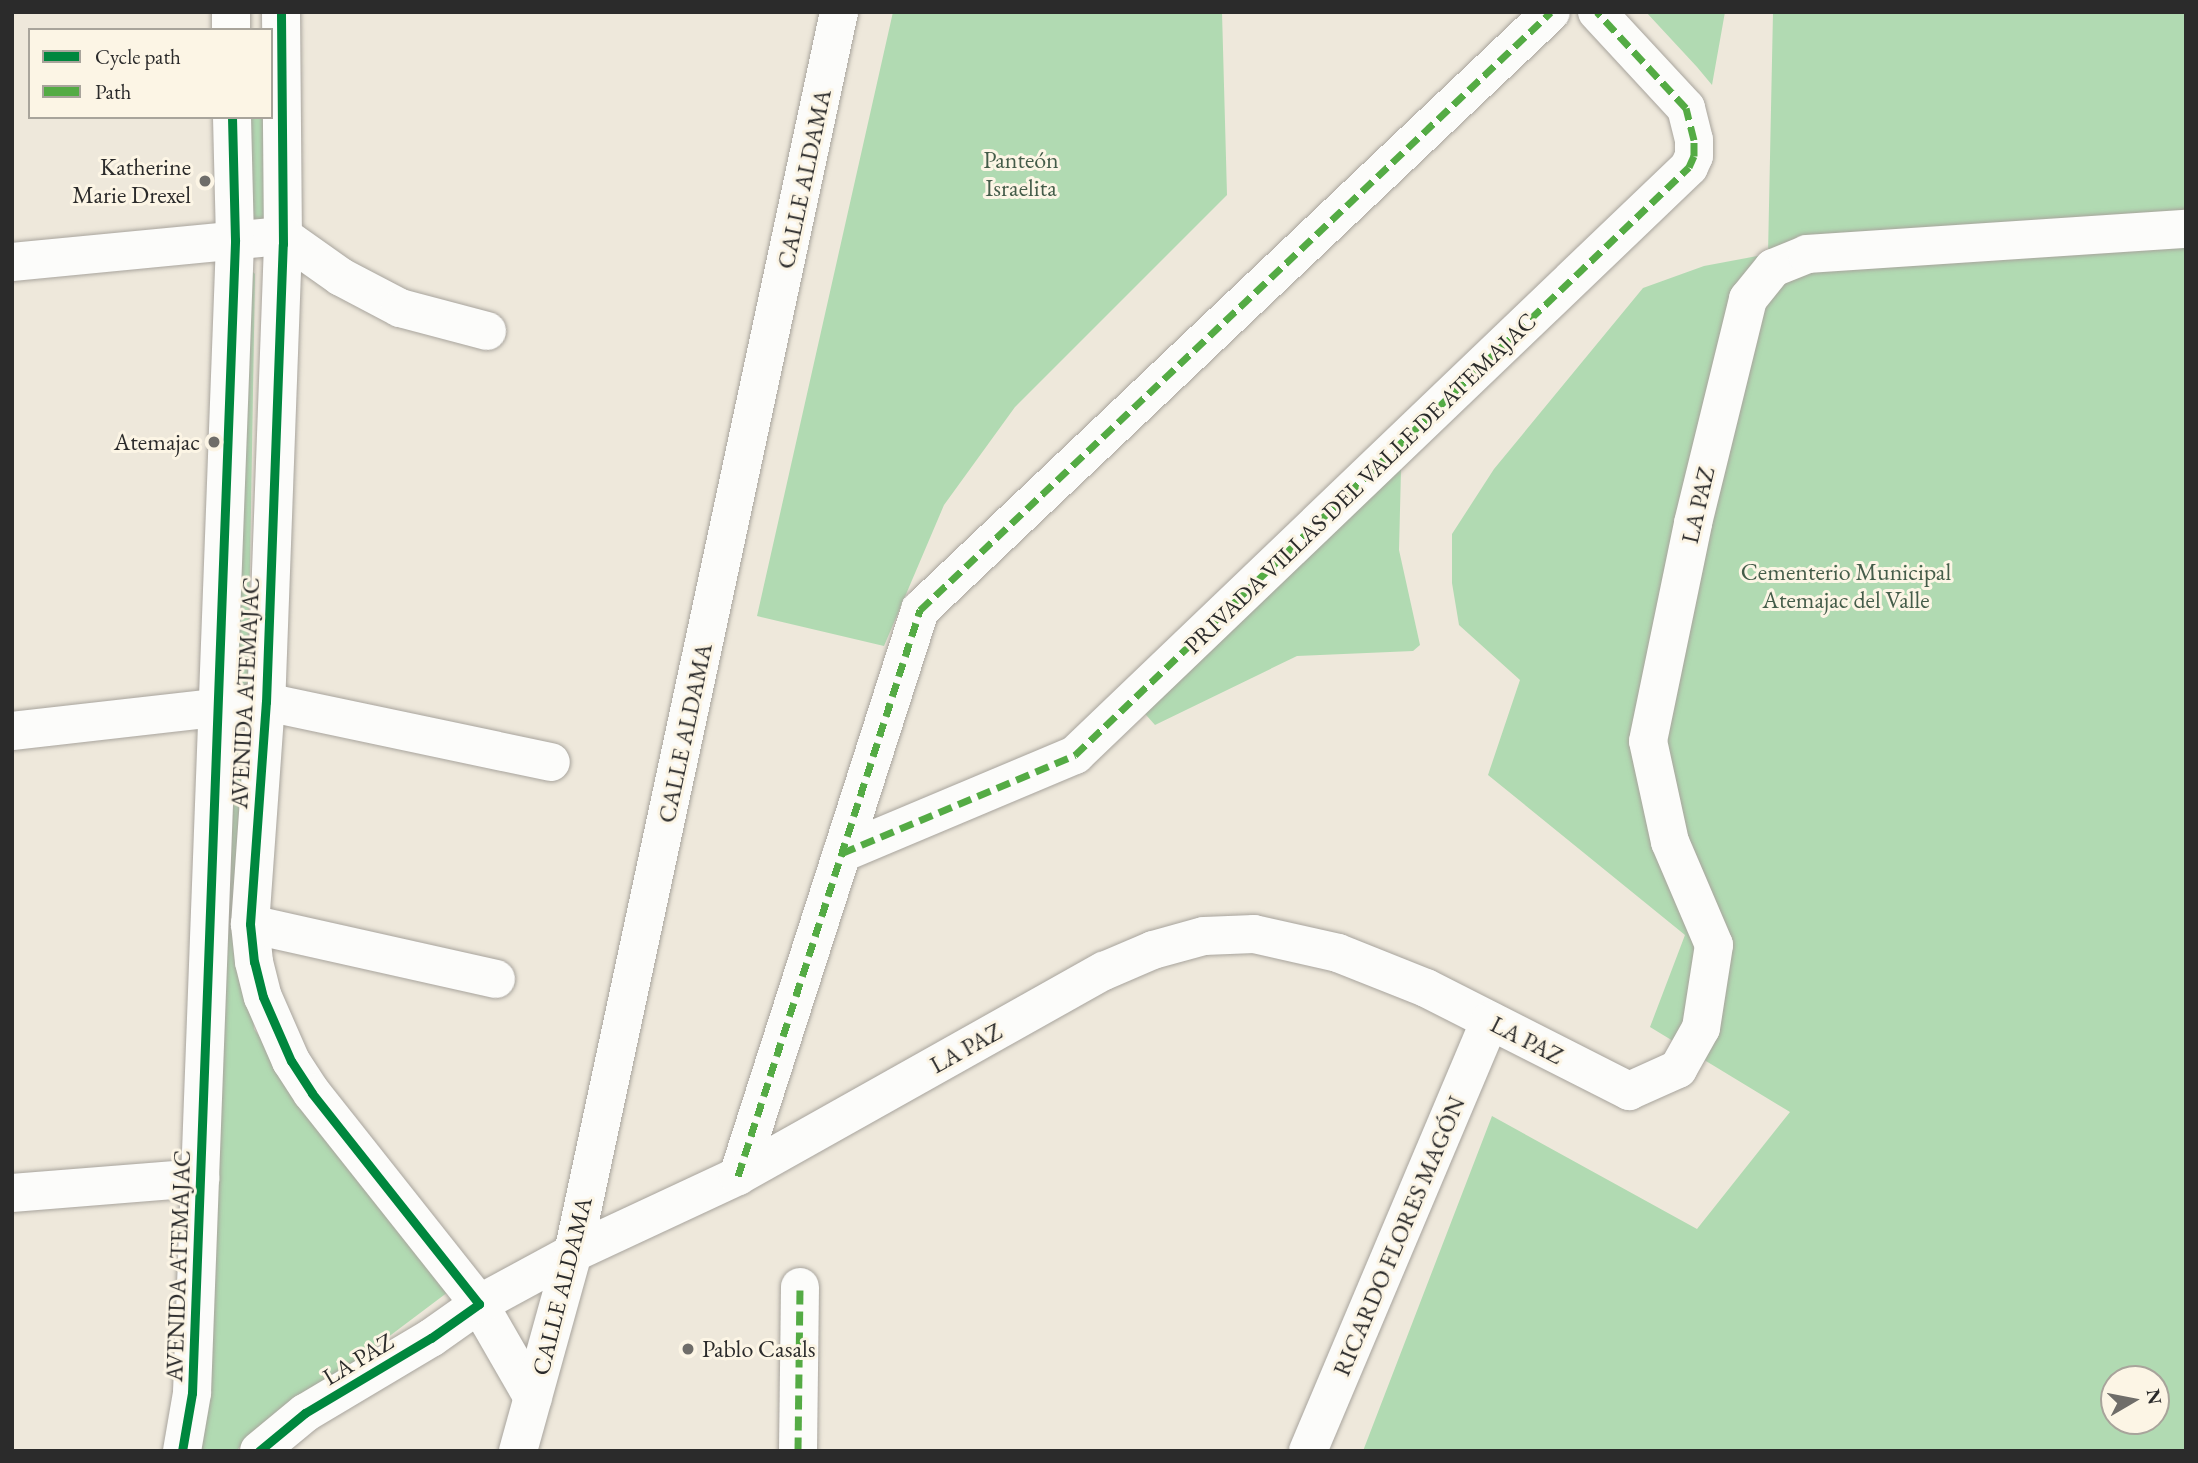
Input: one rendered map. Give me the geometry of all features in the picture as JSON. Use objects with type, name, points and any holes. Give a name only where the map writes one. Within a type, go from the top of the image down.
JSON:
[{"type":"street","name":"AVENIDA ATEMAJAC","points":[[281,12],[283,236],[266,702],[250,925],[254,962],[264,997],[290,1061],[312,1093],[480,1304],[533,1398]]},
{"type":"street","name":"CALLE ALDAMA","points":[[518,1451],[573,1253],[839,12]]},
{"type":"street","points":[[738,1176],[920,610],[1552,12]]},
{"type":"street","name":"PRIVADA VILLAS DEL VALLE DE ATEMAJAC","points":[[842,853],[1075,755],[1689,167],[1694,156],[1694,140],[1686,108],[1597,12]]},
{"type":"street","name":"AVENIDA ATEMAJAC","points":[[183,1451],[192,1393],[235,240],[232,119]]},
{"type":"street","name":"LA PAZ","points":[[258,1451],[305,1413],[431,1338],[480,1304],[573,1253],[738,1176],[1104,971],[1153,950],[1204,936],[1254,934],[1338,953],[1426,988],[1629,1091],[1678,1069],[1701,1028],[1714,945],[1670,842],[1648,741],[1693,523],[1748,299],[1773,268],[1807,254],[2186,229]]},
{"type":"street","points":[[12,262],[283,236],[341,277],[400,308],[487,331]]},
{"type":"street","points":[[12,731],[266,702],[551,762]]},
{"type":"street","points":[[250,925],[496,979]]},
{"type":"street","name":"RICARDO FLORES MAGÓN","points":[[1308,1451],[1490,1021]]},
{"type":"street","points":[[12,1192],[200,1178]]},
{"type":"street","points":[[798,1451],[800,1287]]},
{"type":"green space","name":"Panteón Israelita","points":[[893,12],[1222,12],[1227,195],[1015,407],[944,505],[884,646],[757,616]]},
{"type":"green space","points":[[1646,12],[1725,12],[1712,85],[1697,67]]},
{"type":"green space","name":"Cementerio Municipal Atemajac del Valle","points":[[1773,12],[2186,12],[2186,1451],[1363,1451],[1492,1116],[1697,1229],[1790,1112],[1650,1027],[1685,935],[1488,775],[1520,680],[1459,625],[1452,583],[1452,534],[1494,469],[1643,288],[1704,266],[1768,254]]},
{"type":"green space","points":[[229,119],[266,119],[267,232],[249,246]]},
{"type":"green space","points":[[244,263],[255,274],[248,684],[230,695]]},
{"type":"green space","points":[[1395,456],[1401,470],[1399,550],[1420,645],[1413,651],[1297,656],[1155,725],[1139,707]]},
{"type":"green space","points":[[229,730],[247,741],[245,896],[254,1029],[448,1292],[351,1365],[259,1427],[236,1451],[187,1451]]},
{"type":"marked path","points":[[738,1176],[920,610],[1551,12]]},
{"type":"marked path","points":[[842,853],[1075,755],[1689,167],[1694,156],[1694,140],[1686,108],[1597,12]]},
{"type":"marked path","points":[[798,1451],[800,1287]]},
{"type":"cycle path","points":[[259,1451],[305,1413],[431,1338],[479,1304],[312,1093],[291,1061],[263,997],[254,962],[250,924],[266,702],[283,244],[281,12]]},
{"type":"cycle path","points":[[182,1451],[192,1393],[235,240],[232,119]]},
{"type":"place","name":"Katherine Marie Drexel","points":[[205,181]]},
{"type":"place","name":"Atemajac","points":[[214,442]]},
{"type":"place","name":"Pablo Casals","points":[[688,1349]]}]
